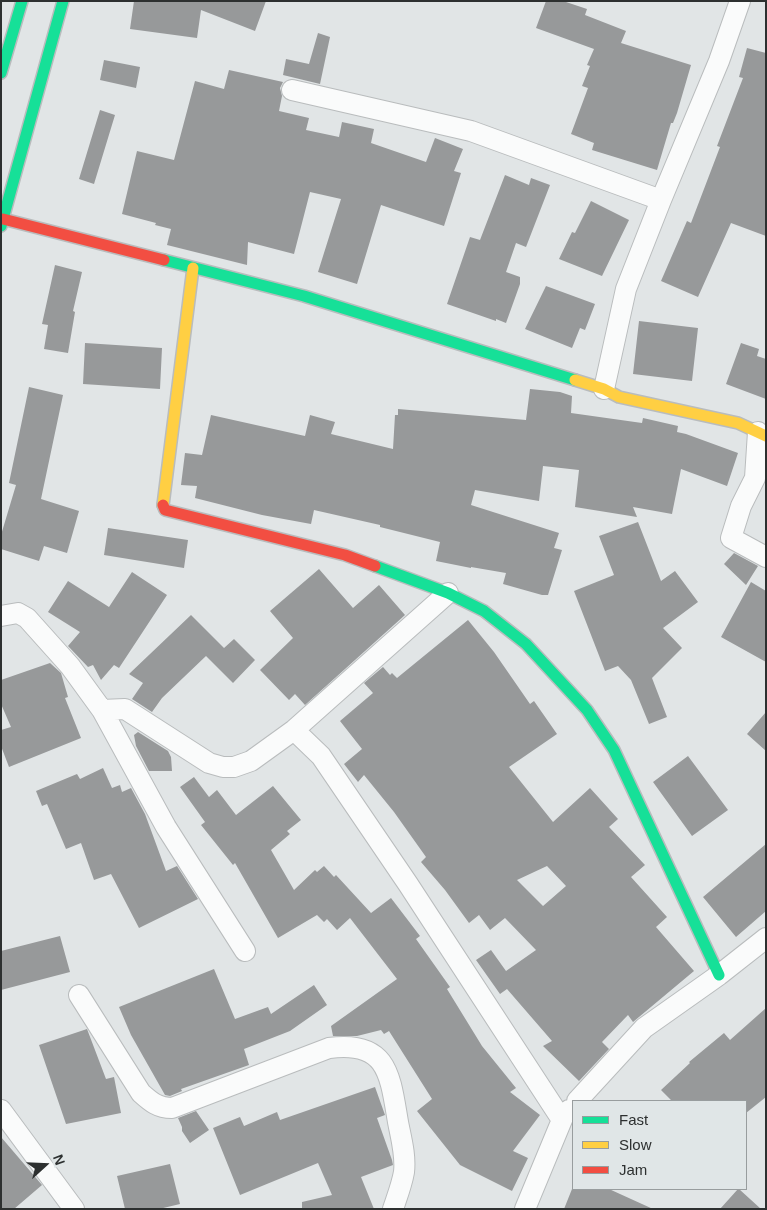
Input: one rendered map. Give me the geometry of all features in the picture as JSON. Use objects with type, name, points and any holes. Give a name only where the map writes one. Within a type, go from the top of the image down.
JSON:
[{"type":"street","points":[[1,73],[22,1]]},
{"type":"street","points":[[63,1],[2,222],[304,296],[604,389],[620,397],[738,423],[762,434],[755,478],[741,506],[731,538],[766,557]]},
{"type":"street","points":[[604,389],[626,289],[719,60],[740,1]]},
{"type":"street","points":[[292,90],[472,131],[661,200]]},
{"type":"street","points":[[193,268],[163,500],[165,510],[345,556],[448,592],[484,610],[526,644],[587,710],[614,750],[719,975]]},
{"type":"street","points":[[102,710],[125,709],[209,763],[223,767],[234,767],[251,761],[294,730],[448,592]]},
{"type":"street","points":[[1,616],[18,613],[27,618],[70,666],[102,710],[166,826],[245,951]]},
{"type":"street","points":[[294,730],[322,756],[408,884],[568,1113],[525,1209]]},
{"type":"street","points":[[578,1100],[644,1028],[719,975],[766,938]]},
{"type":"street","points":[[79,995],[141,1093],[162,1108],[172,1108],[329,1048],[352,1047],[372,1054],[386,1068],[391,1082],[404,1159],[404,1173],[393,1209]]},
{"type":"street","points":[[1,1110],[74,1209]]},
{"type":"building","points":[[134,1],[266,1],[255,31],[201,10],[197,38],[130,29]]},
{"type":"building","points":[[546,1],[563,1],[587,9],[585,15],[626,31],[621,43],[691,65],[657,170],[592,150],[594,143],[571,134],[588,88],[582,86],[590,66],[587,65],[594,49],[536,28]]},
{"type":"building","points":[[318,33],[330,37],[320,84],[283,75],[286,59],[309,64]]},
{"type":"building","points":[[747,48],[766,53],[766,236],[731,223],[698,297],[661,281],[687,221],[691,223],[720,147],[717,146],[743,78],[739,77]]},
{"type":"building","points":[[104,60],[140,67],[136,88],[100,80]]},
{"type":"building","points":[[229,70],[283,82],[280,88],[282,96],[279,111],[309,118],[306,130],[339,137],[342,122],[374,129],[371,143],[426,162],[435,138],[463,149],[454,171],[461,173],[444,226],[381,205],[357,284],[318,272],[341,199],[310,192],[294,254],[248,242],[247,265],[167,245],[171,229],[122,214],[137,151],[174,160],[195,81],[224,89]]},
{"type":"building","points":[[100,110],[115,115],[94,184],[79,179]]},
{"type":"building","points":[[505,175],[529,185],[531,178],[550,185],[526,247],[516,243],[506,272],[520,277],[520,284],[506,323],[447,304],[470,237],[480,240]]},
{"type":"building","points":[[591,201],[629,220],[602,276],[559,259],[572,232],[575,233]]},
{"type":"building","points":[[55,265],[82,272],[73,311],[75,312],[68,353],[44,349],[48,325],[42,324]]},
{"type":"building","points":[[546,286],[595,304],[585,330],[580,328],[572,348],[525,329]]},
{"type":"building","points":[[639,321],[698,328],[692,381],[633,374]]},
{"type":"building","points":[[85,343],[162,348],[160,389],[83,384]]},
{"type":"building","points":[[741,343],[759,349],[757,356],[766,359],[766,399],[726,384]]},
{"type":"building","points":[[29,387],[63,395],[41,499],[79,511],[67,553],[44,546],[39,561],[1,549],[1,535],[16,485],[9,483]]},
{"type":"building","points":[[530,389],[560,392],[572,396],[571,413],[642,423],[643,418],[678,426],[677,432],[738,453],[727,486],[681,469],[672,514],[633,507],[637,517],[575,507],[579,470],[543,466],[539,501],[475,490],[471,505],[559,533],[554,548],[562,550],[548,595],[542,595],[503,584],[506,573],[436,561],[440,542],[380,527],[380,525],[314,510],[311,524],[262,515],[195,498],[197,486],[181,485],[185,453],[202,455],[211,415],[305,436],[310,415],[335,422],[331,434],[393,449],[395,415],[398,415],[398,409],[526,420]]},
{"type":"building","points":[[638,522],[661,581],[675,571],[698,602],[663,628],[682,648],[652,678],[667,717],[649,724],[631,680],[618,666],[605,671],[574,591],[614,575],[599,536]]},
{"type":"building","points":[[108,528],[188,540],[184,568],[104,555]]},
{"type":"building","points":[[734,553],[758,566],[746,585],[724,564]]},
{"type":"building","points":[[319,569],[353,608],[379,585],[405,615],[305,705],[295,694],[289,700],[260,670],[293,638],[270,611]]},
{"type":"building","points":[[132,572],[167,595],[119,668],[114,665],[101,680],[93,665],[88,667],[68,646],[80,632],[48,612],[68,581],[109,607]]},
{"type":"building","points":[[751,582],[766,591],[766,662],[721,637]]},
{"type":"building","points":[[191,615],[224,648],[234,639],[255,660],[233,683],[206,656],[162,698],[152,712],[132,699],[143,683],[129,674]]},
{"type":"building","points":[[468,620],[494,652],[530,704],[534,701],[557,734],[509,767],[553,822],[590,788],[618,819],[609,827],[645,865],[631,877],[667,917],[656,927],[694,971],[633,1022],[628,1015],[602,1042],[609,1049],[579,1081],[543,1046],[552,1041],[507,989],[500,994],[476,960],[491,950],[506,971],[536,950],[505,918],[490,930],[479,915],[469,923],[445,890],[421,862],[426,857],[394,812],[364,775],[358,782],[344,764],[362,749],[340,721],[373,693],[364,683],[383,667],[390,675],[392,673],[397,678]],"holes":[[[547,866],[566,886],[543,906],[517,880]]]},
{"type":"building","points":[[50,663],[61,673],[68,697],[65,698],[81,738],[9,767],[1,746],[1,730],[11,727],[1,704],[1,680]]},
{"type":"building","points":[[766,712],[766,751],[747,734]]},
{"type":"building","points":[[138,732],[168,751],[171,757],[172,771],[149,771],[136,746],[134,735]]},
{"type":"building","points":[[688,756],[728,810],[692,836],[653,782]]},
{"type":"building","points":[[103,768],[112,788],[120,785],[122,792],[131,788],[145,814],[166,871],[177,866],[198,899],[139,928],[111,874],[94,880],[81,843],[66,849],[47,804],[42,806],[36,791],[77,774],[80,779]]},
{"type":"building","points":[[194,777],[209,797],[217,790],[236,815],[273,786],[301,820],[287,831],[290,834],[271,850],[294,890],[315,870],[317,872],[324,866],[334,877],[336,875],[371,913],[391,898],[420,936],[416,939],[450,987],[447,989],[482,1046],[516,1088],[510,1092],[540,1115],[513,1151],[528,1158],[512,1191],[460,1165],[417,1111],[432,1099],[389,1031],[384,1034],[381,1030],[357,1036],[333,1036],[331,1026],[397,979],[350,918],[337,930],[327,919],[324,922],[317,915],[278,938],[235,863],[233,865],[201,825],[205,822],[180,787]]},
{"type":"building","points":[[766,844],[766,911],[736,937],[703,897]]},
{"type":"building","points":[[60,936],[70,972],[1,990],[1,951]]},
{"type":"building","points":[[214,969],[235,1019],[268,1007],[271,1014],[314,985],[327,1005],[290,1031],[244,1049],[249,1065],[181,1089],[182,1091],[170,1096],[165,1095],[131,1035],[119,1007]]},
{"type":"building","points":[[766,1008],[766,1097],[747,1112],[747,1100],[671,1100],[661,1090],[689,1062],[724,1033],[730,1040]]},
{"type":"building","points":[[87,1029],[106,1079],[114,1077],[121,1113],[66,1124],[39,1045]]},
{"type":"building","points":[[375,1087],[385,1115],[377,1118],[393,1165],[361,1177],[374,1209],[302,1209],[302,1202],[332,1195],[318,1163],[240,1195],[213,1128],[240,1117],[244,1126],[277,1112],[280,1120]]},
{"type":"building","points":[[196,1111],[209,1130],[190,1143],[182,1131],[178,1118]]},
{"type":"building","points":[[1,1137],[42,1185],[14,1209],[1,1209]]},
{"type":"building","points":[[170,1164],[180,1204],[159,1209],[125,1209],[117,1176]]},
{"type":"building","points":[[572,1189],[611,1190],[653,1209],[564,1209]]},
{"type":"building","points":[[737,1190],[740,1190],[761,1209],[720,1209]]},
{"type":"traffic: fast","points":[[1,73],[22,1]]},
{"type":"traffic: fast","points":[[1,226],[63,1]]},
{"type":"traffic: fast","points":[[164,260],[304,296],[575,380]]},
{"type":"traffic: fast","points":[[375,566],[448,593],[484,611],[526,644],[587,710],[614,750],[719,975]]},
{"type":"traffic: slow","points":[[163,505],[193,268]]},
{"type":"traffic: slow","points":[[575,380],[604,389],[619,397],[738,423],[766,436]]},
{"type":"traffic: jam","points":[[3,219],[164,260]]},
{"type":"traffic: jam","points":[[163,505],[165,510],[345,555],[375,566]]}]
